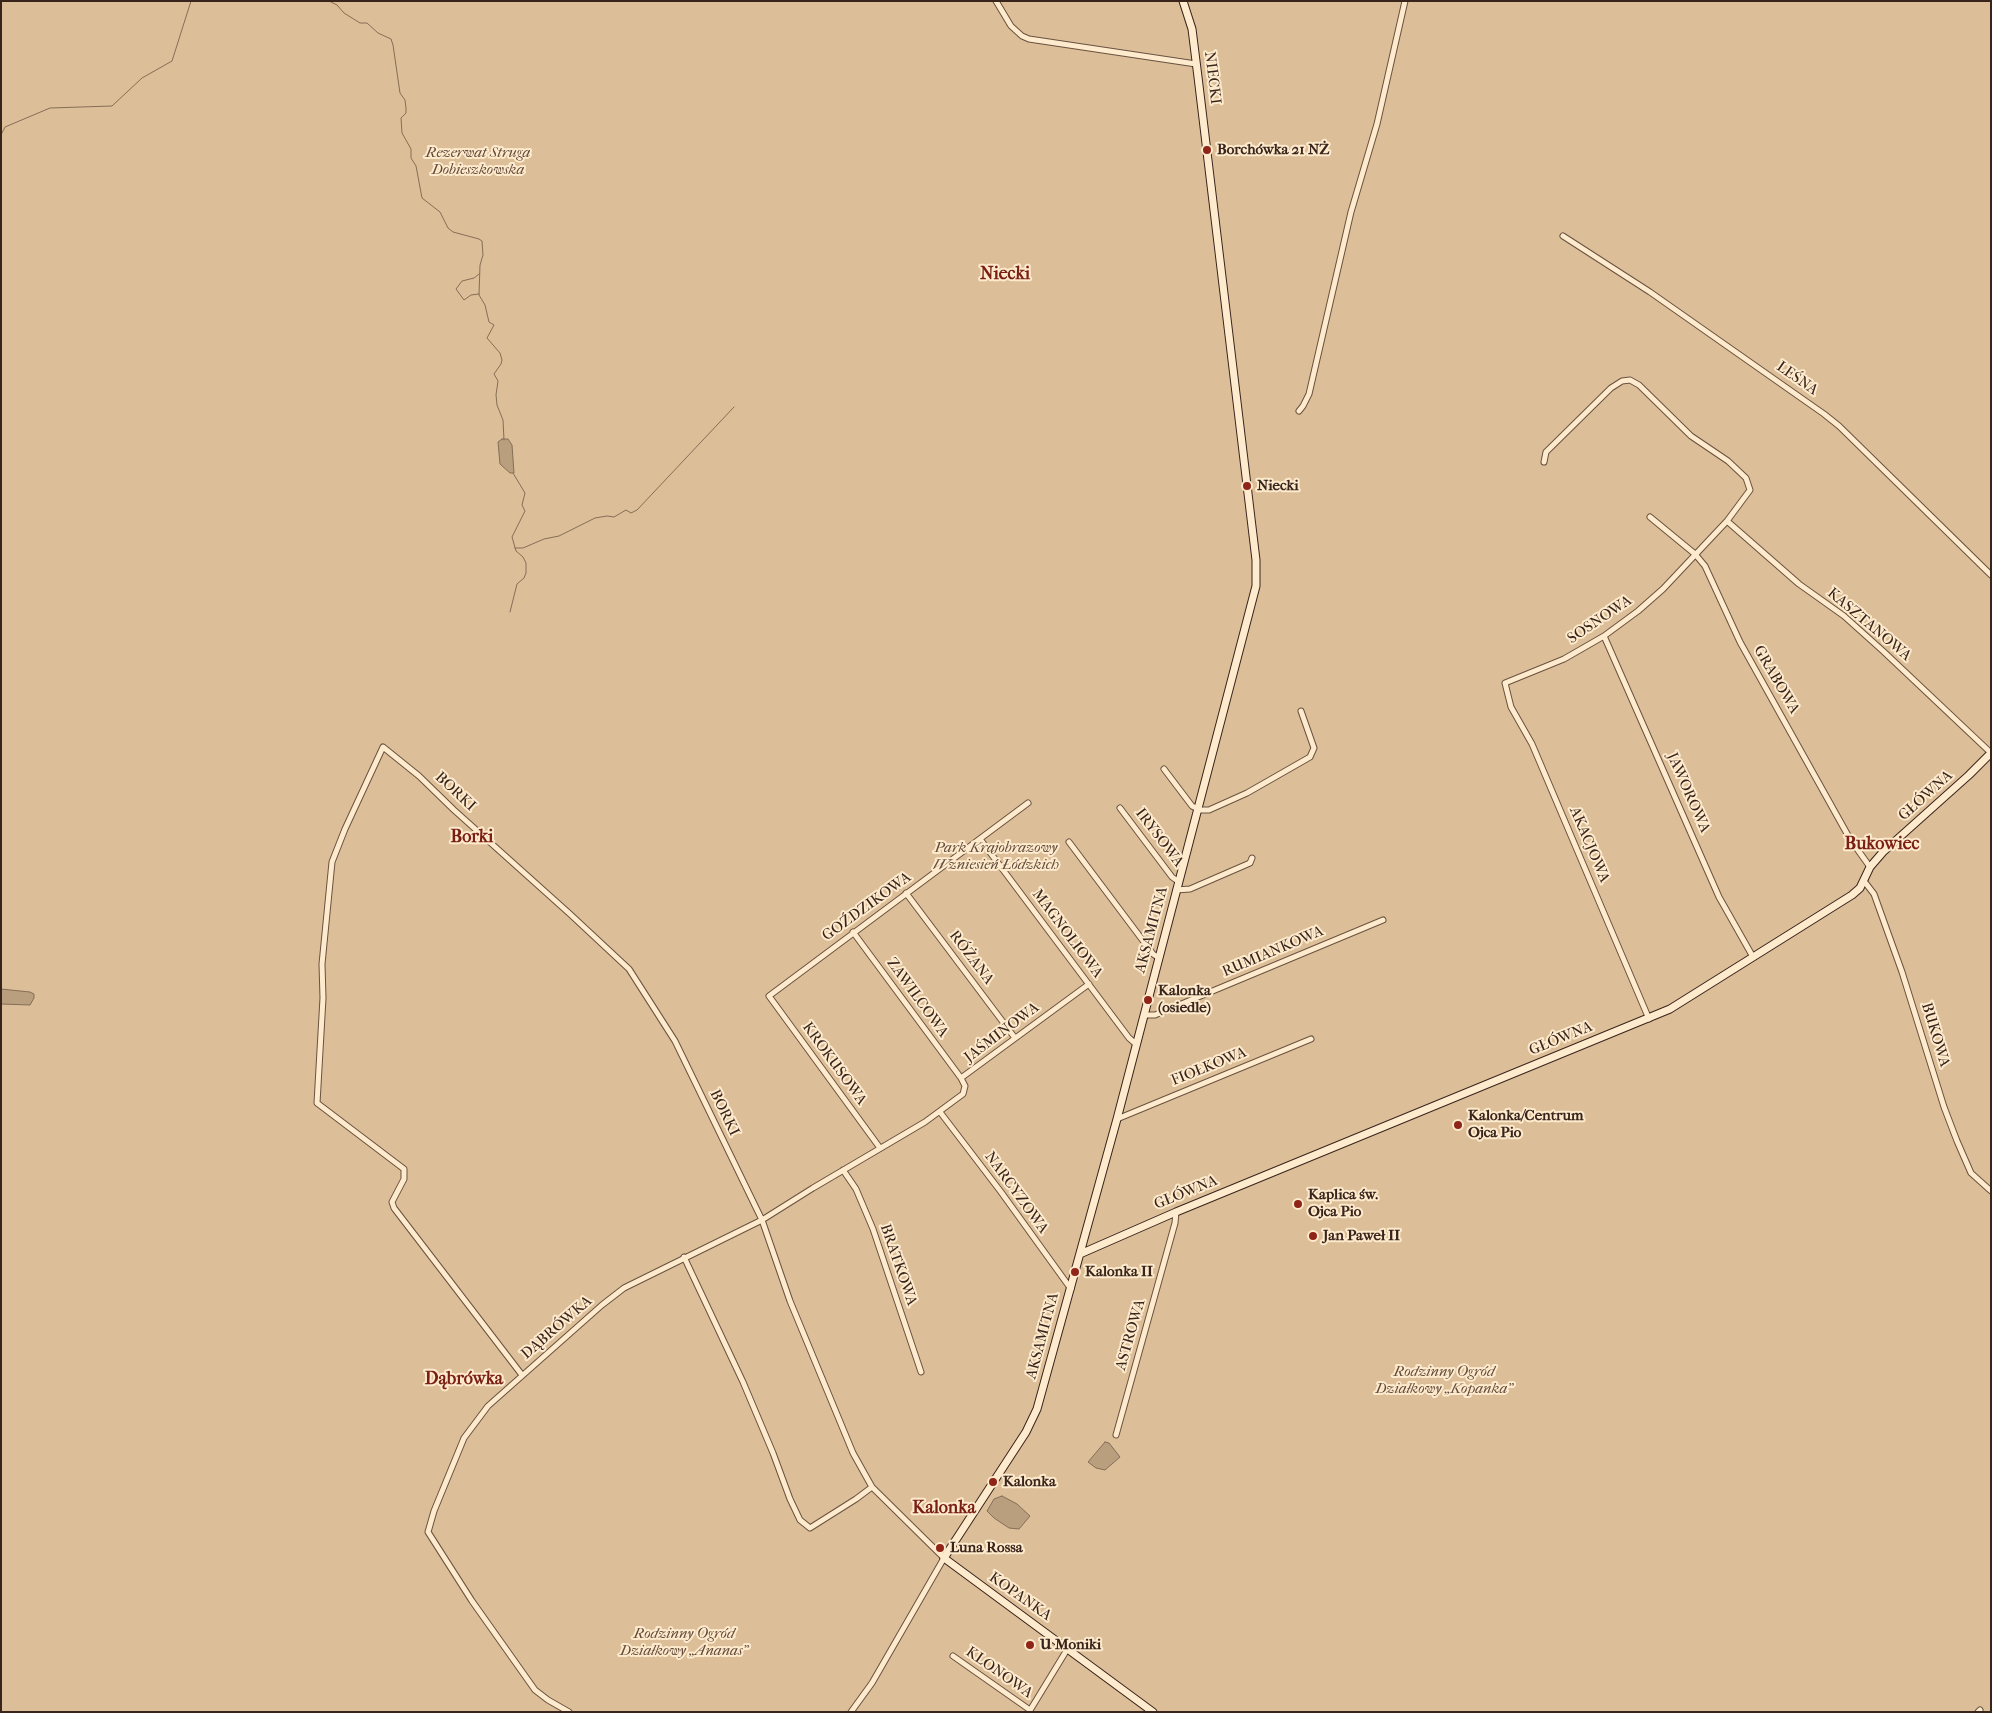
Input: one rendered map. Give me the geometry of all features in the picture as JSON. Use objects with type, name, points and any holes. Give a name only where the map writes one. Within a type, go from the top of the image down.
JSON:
[{"type":"street","points":[[996,1],[1011,26],[1028,39],[1196,64]]},
{"type":"street","name":"NIECKI","points":[[1183,1],[1192,29],[1257,572],[1256,586],[1197,809]]},
{"type":"street","points":[[1299,411],[1304,406],[1309,394],[1351,212],[1377,124],[1405,1]]},
{"type":"street","name":"LEŚNA","points":[[1563,236],[1650,292],[1832,420],[1991,575]]},
{"type":"street","points":[[1544,462],[1546,452],[1611,388],[1619,382],[1630,380],[1639,385],[1691,436],[1728,462],[1746,478],[1750,490],[1727,521],[1695,554]]},
{"type":"street","name":"GRABOWA","points":[[1650,517],[1695,554],[1705,566],[1740,642],[1850,839],[1870,867]]},
{"type":"street","name":"KASZTANOWA","points":[[1727,521],[1799,584],[1844,616],[1884,651],[1991,753]]},
{"type":"street","name":"SOSNOWA","points":[[1505,683],[1564,658],[1604,636],[1663,589],[1695,554]]},
{"type":"street","name":"JAWOROWA","points":[[1604,636],[1719,897],[1754,957]]},
{"type":"street","name":"AKACJOWA","points":[[1505,683],[1511,707],[1532,744],[1649,1019]]},
{"type":"street","points":[[1164,769],[1190,804],[1197,809],[1209,810],[1247,793],[1310,757],[1314,748],[1301,711]]},
{"type":"street","name":"BORKI","points":[[522,1375],[394,1208],[392,1202],[404,1179],[404,1169],[317,1103],[323,998],[322,964],[332,862],[383,747],[419,776],[629,969],[675,1042],[762,1220],[790,1301],[829,1400],[853,1454],[872,1487],[944,1558]]},
{"type":"street","name":"GŁÓWNA","points":[[1080,1254],[1176,1212],[1649,1019],[1691,998],[1852,895],[1864,881],[1870,867],[1883,852],[1963,781],[1991,753]]},
{"type":"street","name":"GOŹDZIKOWA","points":[[769,996],[1028,803]]},
{"type":"street","name":"IRYSOWA","points":[[1120,808],[1172,877],[1179,882]]},
{"type":"street","name":"AKSAMITNA","points":[[851,1712],[872,1683],[944,1558],[1034,1417],[1117,1119],[1197,809]]},
{"type":"street","name":"MAGNOLIOWA","points":[[980,839],[1129,1038],[1136,1044]]},
{"type":"street","points":[[1069,842],[1153,954],[1159,958]]},
{"type":"street","points":[[1176,890],[1190,889],[1250,863],[1252,858]]},
{"type":"street","name":"BUKOWA","points":[[1864,881],[1874,894],[1902,972],[1944,1107],[1957,1141],[1971,1173],[1991,1191]]},
{"type":"street","name":"RÓŻANA","points":[[906,894],[1015,1038]]},
{"type":"street","name":"RUMIANKOWA","points":[[1144,1015],[1155,1015],[1383,920]]},
{"type":"street","name":"ZAWILCOWA","points":[[853,932],[961,1078]]},
{"type":"street","name":"JAŚMINOWA","points":[[843,1170],[940,1112],[963,1094],[965,1086],[961,1078],[1088,984]]},
{"type":"street","name":"KROKUSOWA","points":[[769,996],[880,1148]]},
{"type":"street","name":"FIOŁKOWA","points":[[1117,1119],[1311,1039]]},
{"type":"street","name":"NARCYZOWA","points":[[940,1112],[999,1188],[1071,1288]]},
{"type":"street","name":"DĄBRÓWKA","points":[[569,1712],[535,1690],[472,1601],[427,1529],[464,1438],[471,1426],[488,1406],[602,1305],[624,1288],[762,1220],[843,1170]]},
{"type":"street","name":"BRATKOWA","points":[[843,1170],[856,1189],[873,1229],[921,1372]]},
{"type":"street","name":"ASTROWA","points":[[1116,1435],[1176,1223],[1176,1212]]},
{"type":"street","points":[[684,1257],[742,1382],[800,1520],[810,1528],[872,1487]]},
{"type":"street","name":"KOPANKA","points":[[944,1558],[1153,1712]]},
{"type":"street","points":[[1030,1711],[1068,1648]]},
{"type":"street","name":"KLONOWA","points":[[953,1656],[1030,1711]]},
{"type":"green space","name":"Park Krajobrazowy Wzniesień Łódzkich","points":[[1,1],[1991,1],[1991,1712],[1,1712]]},
{"type":"shaded area","points":[[502,439],[508,439],[512,445],[514,473],[510,473],[500,464],[498,442]]},
{"type":"shaded area","points":[[1,989],[30,992],[34,994],[34,998],[30,1005],[1,1004]]},
{"type":"shaded area","points":[[1105,1442],[1109,1443],[1120,1457],[1105,1470],[1096,1468],[1088,1462]]},
{"type":"shaded area","points":[[1002,1496],[1017,1504],[1030,1516],[1019,1529],[1009,1528],[987,1511],[994,1499]]},
{"type":"waterway","points":[[1,135],[5,127],[50,108],[112,106],[142,78],[172,61],[191,1]]},
{"type":"waterway","points":[[329,1],[360,23],[367,23],[378,33],[391,39],[400,93],[405,100],[406,108],[406,113],[401,118],[402,133],[411,149],[411,158],[416,166],[422,198],[440,212],[448,228],[453,232],[482,241],[483,255],[480,265],[479,295],[485,305],[489,322],[494,325],[487,338],[500,353],[502,360],[494,374],[498,381],[497,405],[503,420],[504,440]]},
{"type":"waterway","points":[[479,274],[474,278],[462,281],[456,289],[464,300],[471,295],[479,294]]},
{"type":"waterway","points":[[515,548],[523,548],[544,539],[559,536],[595,518],[614,517],[626,510],[631,513],[637,510],[734,407]]},
{"type":"waterway","points":[[510,612],[517,584],[524,578],[526,573],[526,563],[523,557],[516,551],[512,537],[525,511],[522,505],[525,493],[513,473]]},
{"type":"place","name":"Borchówka 21 NŻ","points":[[1207,150]]},
{"type":"place","name":"Niecki","points":[[1247,486]]},
{"type":"place","name":"Kalonka (osiedle)","points":[[1148,1000]]},
{"type":"place","name":"Kalonka/Centrum Ojca Pio","points":[[1458,1125]]},
{"type":"place","name":"Kaplica św. Ojca Pio","points":[[1298,1204]]},
{"type":"place","name":"Jan Paweł II","points":[[1313,1236]]},
{"type":"place","name":"Kalonka II","points":[[1075,1272]]},
{"type":"place","name":"Kalonka","points":[[993,1482]]},
{"type":"place","name":"Luna Rossa","points":[[940,1548]]},
{"type":"place","name":"U Moniki","points":[[1030,1645]]},
{"type":"district","name":"Niecki","points":[[1005,275]]},
{"type":"district","name":"Borki","points":[[472,838]]},
{"type":"district","name":"Bukowiec","points":[[1882,845]]},
{"type":"district","name":"Dąbrówka","points":[[464,1380]]},
{"type":"district","name":"Kalonka","points":[[944,1509]]},
{"type":"park label","name":"Rezerwat Struga Dobieszkowska","points":[[478,162]]},
{"type":"park label","name":"Rodzinny Ogród Działkowy „Kopanka”","points":[[1444,1380]]},
{"type":"park label","name":"Rodzinny Ogród Działkowy „Ananas”","points":[[684,1642]]}]
